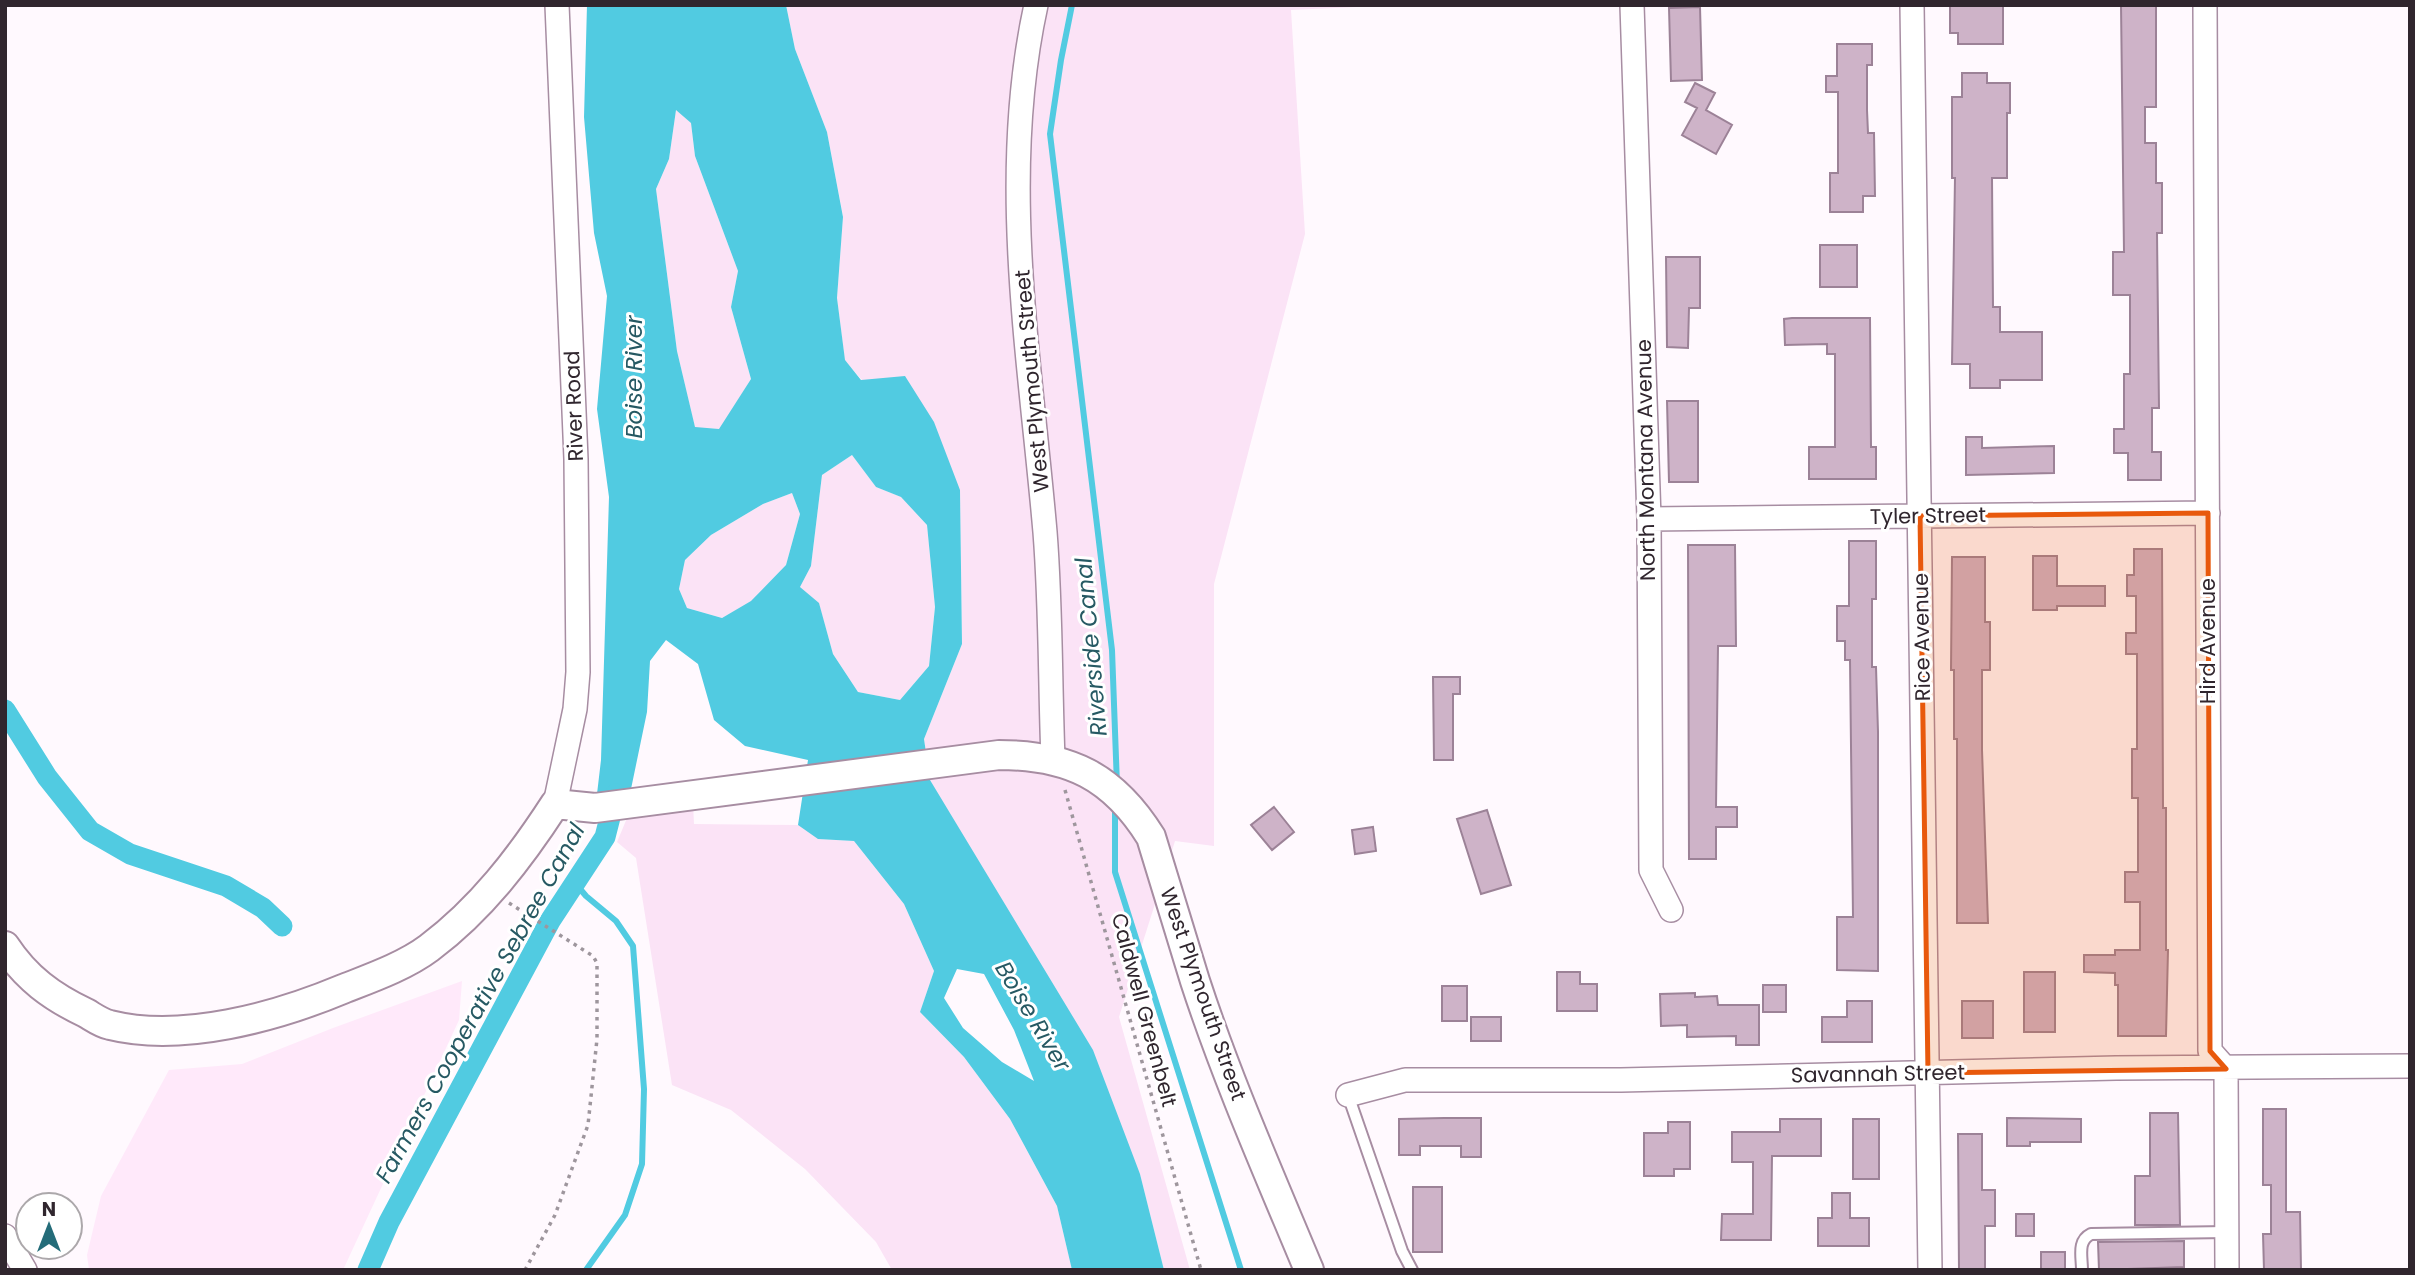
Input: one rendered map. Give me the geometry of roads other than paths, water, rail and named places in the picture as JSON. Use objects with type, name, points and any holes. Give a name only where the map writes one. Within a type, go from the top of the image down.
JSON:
[{"type":"street","name":"River Road","points":[[555,804],[575,709],[578,672],[576,445],[557,5]]},
{"type":"street","name":"West Plymouth Street","points":[[1036,5],[1021,101],[1017,169],[1025,323],[1045,535],[1053,759]]},
{"type":"street","name":"North Montana Avenue","points":[[1632,5],[1649,519],[1651,870],[1671,910]]},
{"type":"street","name":"Rice Avenue","points":[[1912,5],[1930,1270]]},
{"type":"street","name":"Hird Avenue","points":[[2205,5],[2210,1051],[2226,1069],[2227,1270]]},
{"type":"street","name":"Tyler Street","points":[[1649,519],[2207,513]]},
{"type":"street","name":"West Plymouth Street","points":[[555,804],[595,808],[999,755],[1053,759],[1083,770],[1117,795],[1140,818],[1152,837],[1196,982],[1223,1058],[1249,1128],[1309,1270]]},
{"type":"street","points":[[5,946],[18,966],[54,998],[108,1024],[157,1031],[239,1023],[305,1005],[376,976],[427,950],[461,922],[505,874],[555,804]]},
{"type":"street","name":"Savannah Street","points":[[1348,1095],[1405,1080],[1621,1080],[2116,1068],[2410,1066]]},
{"type":"street","points":[[5,1236],[25,1270]]},
{"type":"lane","points":[[1348,1095],[1402,1251],[1412,1270]]},
{"type":"lane","points":[[2082,1270],[2082,1243],[2084,1238],[2091,1234],[2227,1232]]},
{"type":"water","name":"Boise River","points":[[587,5],[786,5],[795,49],[827,132],[843,217],[837,298],[845,360],[861,380],[905,376],[934,422],[960,490],[962,644],[924,739],[930,780],[1093,1050],[1140,1174],[1164,1270],[1072,1270],[1057,1206],[1010,1119],[964,1057],[920,1012],[934,971],[904,904],[854,841],[818,839],[798,825],[808,760],[745,746],[714,720],[698,664],[666,640],[650,661],[647,712],[631,789],[597,794],[601,760],[609,497],[597,409],[607,296],[594,233],[584,117]],"holes":[[[676,110],[691,123],[695,156],[738,271],[731,307],[751,379],[719,429],[695,427],[677,351],[656,189],[669,159]],[[852,455],[876,487],[901,497],[927,525],[935,607],[929,666],[900,700],[858,692],[833,654],[819,603],[800,587],[811,566],[822,475]],[[792,493],[800,514],[786,565],[751,601],[722,618],[687,608],[679,589],[685,560],[711,535],[763,504]],[[957,969],[984,974],[1014,1030],[1034,1081],[1002,1062],[963,1028],[944,998]]]},
{"type":"waterway","name":"Riverside Canal","points":[[1072,5],[1050,134],[1112,650],[1117,785]]},
{"type":"waterway","points":[[5,710],[47,777],[90,831],[130,854],[226,886],[263,908],[282,926]]},
{"type":"waterway","name":"Farmers Cooperative Sebree Canal","points":[[368,1270],[389,1222],[550,921],[605,837],[616,794]]},
{"type":"waterway","name":"Riverside Canal","points":[[1115,803],[1115,872],[1241,1270]]},
{"type":"waterway","points":[[575,883],[616,921],[633,946],[644,1089],[642,1164],[625,1215],[586,1270]]}]
